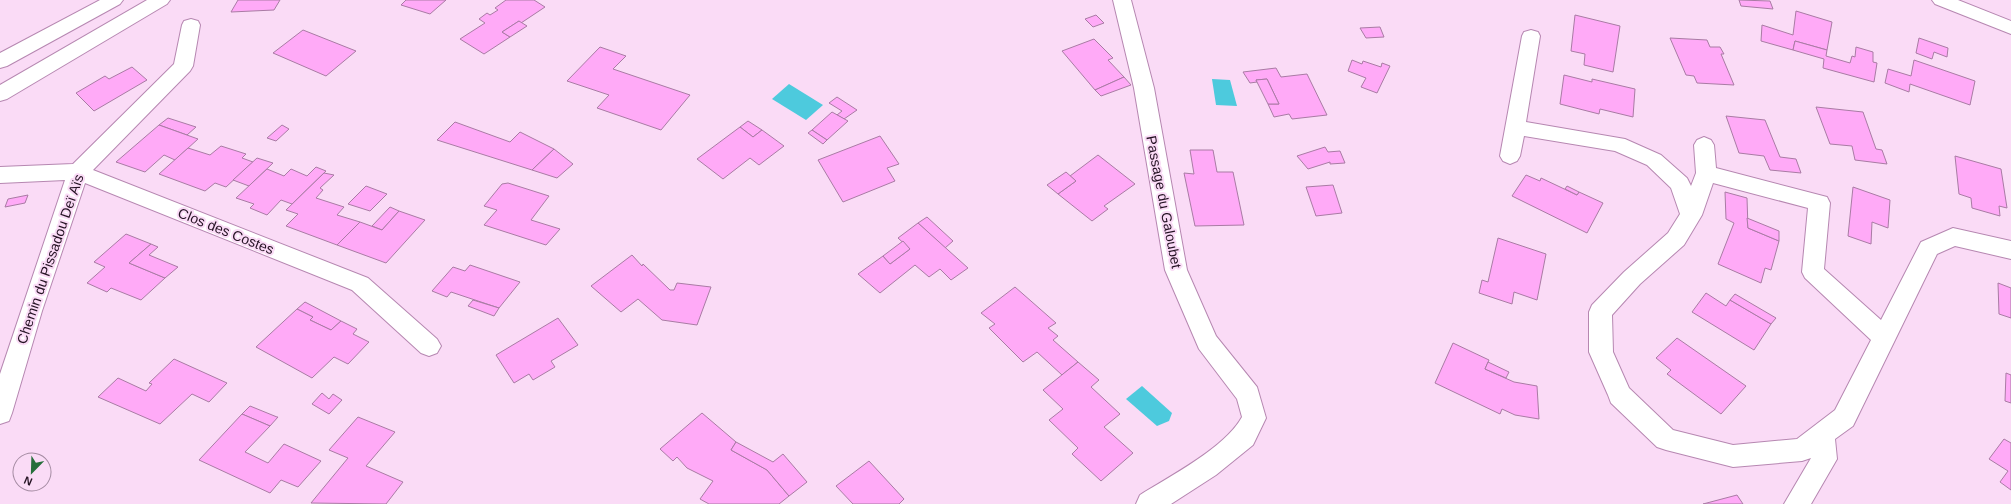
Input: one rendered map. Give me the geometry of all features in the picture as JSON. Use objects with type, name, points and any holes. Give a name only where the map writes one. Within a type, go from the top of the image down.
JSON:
[{"type":"street","points":[[0,61],[114,0]]},
{"type":"street","points":[[0,94],[161,0]]},
{"type":"street","name":"Passage du Galoubet","points":[[1122,0],[1144,88],[1176,270],[1207,342],[1248,396],[1254,418],[1244,437],[1208,467],[1149,504]]},
{"type":"street","points":[[1941,0],[2011,28]]},
{"type":"street","name":"Chemin du Pissadou Deï Aïs","points":[[0,413],[31,311],[78,172],[183,66],[191,25]]},
{"type":"street","points":[[1510,156],[1531,36]]},
{"type":"street","points":[[1515,127],[1567,137],[1618,144],[1654,160],[1680,184],[1691,215]]},
{"type":"street","points":[[1704,146],[1706,173],[1691,215],[1676,239],[1632,278],[1600,312],[1601,352],[1620,395],[1666,439],[1733,456],[1802,450],[1844,418],[1929,248],[1953,237],[2011,250]]},
{"type":"street","name":"Clos des Costes","points":[[0,175],[78,172],[360,284],[429,346]]},
{"type":"street","points":[[1706,173],[1819,203],[1814,272],[1884,337]]},
{"type":"street","points":[[1798,504],[1824,459],[1822,434]]},
{"type":"water","points":[[1212,79],[1230,80],[1237,106],[1216,105]]},
{"type":"water","points":[[789,84],[823,105],[806,120],[772,99]]},
{"type":"water","points":[[1142,386],[1172,413],[1169,421],[1157,426],[1126,399]]},
{"type":"building","points":[[238,0],[280,0],[274,10],[231,12]]},
{"type":"building","points":[[406,0],[446,0],[430,14],[401,5]]},
{"type":"building","points":[[506,0],[534,0],[545,7],[521,23],[519,21],[502,32],[510,37],[484,54],[460,39],[485,23],[479,19],[487,13],[490,15],[498,10],[495,8]]},
{"type":"building","points":[[1739,0],[1770,1],[1773,9],[1741,6]]},
{"type":"building","points":[[1796,11],[1832,22],[1827,50],[1795,41],[1793,50],[1761,41],[1762,25],[1793,35]]},
{"type":"building","points":[[1096,15],[1104,23],[1093,27],[1085,19]]},
{"type":"building","points":[[1575,15],[1620,26],[1613,72],[1584,65],[1585,54],[1571,51]]},
{"type":"building","points":[[519,21],[527,26],[510,37],[502,32]]},
{"type":"building","points":[[1380,27],[1384,37],[1366,38],[1360,28]]},
{"type":"building","points":[[303,30],[356,51],[326,76],[273,53]]},
{"type":"building","points":[[1670,38],[1707,40],[1710,47],[1720,47],[1724,54],[1721,54],[1734,85],[1697,83],[1694,76],[1686,75]]},
{"type":"building","points":[[1919,38],[1948,48],[1947,57],[1934,52],[1932,59],[1916,53]]},
{"type":"building","points":[[1094,39],[1113,58],[1108,60],[1124,77],[1095,90],[1062,51]]},
{"type":"building","points":[[1795,41],[1827,50],[1826,56],[1850,63],[1852,56],[1855,57],[1856,47],[1873,52],[1873,62],[1877,63],[1874,82],[1823,68],[1824,59],[1793,50]]},
{"type":"building","points":[[600,47],[626,56],[613,69],[690,95],[661,130],[597,108],[609,95],[567,81]]},
{"type":"building","points":[[1352,60],[1362,64],[1363,61],[1381,67],[1382,63],[1390,66],[1377,93],[1361,87],[1366,78],[1348,71]]},
{"type":"building","points":[[1914,60],[1975,81],[1970,105],[1910,84],[1909,92],[1885,83],[1888,69],[1911,76]]},
{"type":"building","points":[[132,67],[147,80],[94,111],[76,93],[105,76],[109,79]]},
{"type":"building","points":[[1276,68],[1281,77],[1307,74],[1327,115],[1292,119],[1289,114],[1274,117],[1268,104],[1279,104],[1267,79],[1256,80],[1257,82],[1250,83],[1243,72]]},
{"type":"building","points":[[1564,75],[1592,82],[1592,79],[1635,89],[1633,117],[1600,109],[1599,114],[1560,104]]},
{"type":"building","points":[[1124,77],[1131,85],[1101,96],[1095,90]]},
{"type":"building","points":[[1267,79],[1279,104],[1268,104],[1256,80]]},
{"type":"building","points":[[837,97],[857,110],[844,119],[837,115],[842,111],[829,103]]},
{"type":"building","points":[[1816,107],[1863,112],[1876,149],[1882,150],[1887,164],[1855,160],[1852,146],[1830,144]]},
{"type":"building","points":[[832,112],[848,121],[827,140],[812,130]]},
{"type":"building","points":[[1726,116],[1765,120],[1780,157],[1796,159],[1801,173],[1770,170],[1764,156],[1739,153]]},
{"type":"building","points":[[168,118],[196,127],[187,135],[159,125]]},
{"type":"building","points":[[748,121],[762,130],[753,137],[740,127]]},
{"type":"building","points":[[455,122],[510,142],[520,132],[554,149],[532,170],[437,140]]},
{"type":"building","points":[[159,125],[198,139],[175,160],[164,155],[145,172],[116,162]]},
{"type":"building","points":[[282,125],[289,129],[276,141],[267,138]]},
{"type":"building","points":[[740,127],[753,137],[762,130],[784,146],[759,165],[750,158],[723,179],[697,159]]},
{"type":"building","points":[[812,130],[827,140],[823,144],[808,133]]},
{"type":"building","points":[[880,136],[899,164],[887,168],[895,181],[843,202],[818,160]]},
{"type":"building","points":[[221,146],[246,154],[242,158],[253,162],[226,187],[215,183],[205,191],[159,174],[188,148],[210,155]]},
{"type":"building","points":[[1325,147],[1328,152],[1340,151],[1345,163],[1330,164],[1330,162],[1308,169],[1297,156]]},
{"type":"building","points":[[554,149],[573,164],[557,178],[532,170]]},
{"type":"building","points":[[1190,150],[1213,150],[1217,172],[1233,172],[1244,225],[1195,226],[1184,173],[1194,174]]},
{"type":"building","points":[[1098,155],[1135,184],[1104,206],[1108,209],[1092,221],[1058,194],[1076,181],[1070,176]]},
{"type":"building","points":[[1955,156],[2001,169],[2007,208],[1999,206],[2000,216],[1972,208],[1971,198],[1959,194]]},
{"type":"building","points":[[257,158],[273,163],[249,186],[233,180]]},
{"type":"building","points":[[316,167],[326,171],[292,204],[281,200],[267,215],[250,208],[254,204],[236,198],[267,169],[284,176],[291,169],[307,176]]},
{"type":"building","points":[[1066,172],[1076,181],[1058,194],[1047,185]]},
{"type":"building","points":[[324,173],[334,175],[320,188],[323,190],[316,198],[344,207],[337,215],[360,222],[337,245],[286,226],[298,214],[286,210]]},
{"type":"building","points":[[1526,175],[1540,181],[1541,178],[1577,195],[1579,192],[1603,203],[1587,233],[1512,196]]},
{"type":"building","points":[[508,183],[549,196],[531,220],[560,229],[546,245],[484,225],[497,210],[484,206],[502,184]]},
{"type":"building","points":[[1333,185],[1342,213],[1316,216],[1306,187]]},
{"type":"building","points":[[366,186],[387,194],[370,211],[348,204]]},
{"type":"building","points":[[1567,186],[1579,192],[1577,195],[1565,189]]},
{"type":"building","points":[[1853,187],[1890,200],[1888,228],[1872,222],[1871,244],[1848,236]]},
{"type":"building","points":[[1725,192],[1747,198],[1748,228],[1779,241],[1771,270],[1765,268],[1761,283],[1718,264],[1734,223],[1726,219]]},
{"type":"building","points":[[28,195],[25,203],[5,207],[8,199]]},
{"type":"building","points":[[390,207],[399,211],[382,230],[372,226]]},
{"type":"building","points":[[399,211],[425,220],[386,263],[337,245],[360,222],[382,230]]},
{"type":"building","points":[[927,217],[953,241],[945,248],[918,223]]},
{"type":"building","points":[[1747,218],[1779,231],[1779,241],[1748,228]]},
{"type":"building","points":[[918,223],[968,268],[951,280],[940,269],[929,277],[915,265],[880,293],[858,274],[883,256],[890,264],[910,249],[898,238]]},
{"type":"building","points":[[126,234],[151,244],[129,263],[165,278],[141,300],[111,288],[107,292],[87,283],[105,267],[94,262]]},
{"type":"building","points":[[1498,238],[1546,254],[1537,300],[1514,292],[1512,304],[1479,293],[1482,280],[1488,282]]},
{"type":"building","points":[[903,241],[910,249],[890,264],[883,256]]},
{"type":"building","points":[[151,244],[158,247],[149,255],[178,267],[165,278],[129,263]]},
{"type":"building","points":[[632,255],[642,266],[643,264],[670,290],[674,290],[677,283],[711,287],[697,325],[662,320],[638,299],[621,312],[591,286]]},
{"type":"building","points":[[470,265],[520,282],[499,308],[451,292],[447,297],[432,291],[453,267],[465,271]]},
{"type":"building","points":[[1998,283],[2011,288],[2011,318],[1999,314]]},
{"type":"building","points":[[1015,287],[1056,323],[1048,328],[1058,336],[1053,340],[1078,362],[1062,375],[1037,352],[1023,362],[989,328],[995,324],[981,313]]},
{"type":"building","points":[[1706,293],[1726,306],[1730,300],[1771,324],[1754,350],[1692,312]]},
{"type":"building","points":[[1735,294],[1776,318],[1771,324],[1730,300]]},
{"type":"building","points":[[473,300],[499,308],[494,316],[468,306]]},
{"type":"building","points":[[305,302],[341,321],[331,330],[310,320],[313,317],[297,309]]},
{"type":"building","points":[[297,309],[313,317],[310,320],[331,330],[341,321],[357,329],[353,334],[369,342],[348,364],[334,357],[312,378],[256,347]]},
{"type":"building","points":[[558,318],[578,345],[551,361],[555,367],[533,380],[529,374],[514,383],[496,355]]},
{"type":"building","points":[[1677,338],[1746,386],[1721,414],[1667,374],[1671,370],[1656,358]]},
{"type":"building","points":[[1453,343],[1489,360],[1485,369],[1514,382],[1537,386],[1539,419],[1515,415],[1502,409],[1500,414],[1435,383]]},
{"type":"building","points":[[174,359],[227,383],[209,402],[192,394],[160,424],[98,397],[118,378],[146,391],[152,384],[149,383]]},
{"type":"building","points":[[1078,362],[1099,380],[1091,387],[1120,414],[1104,427],[1133,453],[1101,481],[1072,454],[1078,448],[1049,420],[1063,409],[1043,390]]},
{"type":"building","points":[[1488,362],[1509,372],[1506,378],[1485,369]]},
{"type":"building","points":[[2006,373],[2011,375],[2011,403],[2005,401]]},
{"type":"building","points":[[322,393],[329,399],[333,394],[342,400],[329,414],[312,404]]},
{"type":"building","points":[[250,406],[278,417],[270,426],[242,414]]},
{"type":"building","points":[[702,413],[736,442],[731,450],[767,470],[789,496],[779,504],[709,504],[700,499],[713,481],[687,468],[677,457],[673,461],[660,449]]},
{"type":"building","points":[[242,414],[270,426],[245,452],[268,463],[284,444],[321,461],[298,487],[281,480],[270,493],[199,460]]},
{"type":"building","points":[[358,417],[395,432],[366,466],[403,482],[386,504],[311,503],[348,458],[329,450]]},
{"type":"building","points":[[2004,439],[2011,443],[2011,490],[2000,482],[2008,471],[1989,459]]},
{"type":"building","points":[[736,442],[773,462],[783,454],[807,482],[789,496],[767,470],[731,450]]},
{"type":"building","points":[[869,461],[904,499],[899,504],[853,504],[836,486]]},
{"type":"building","points":[[1737,495],[1743,504],[1703,504]]}]
